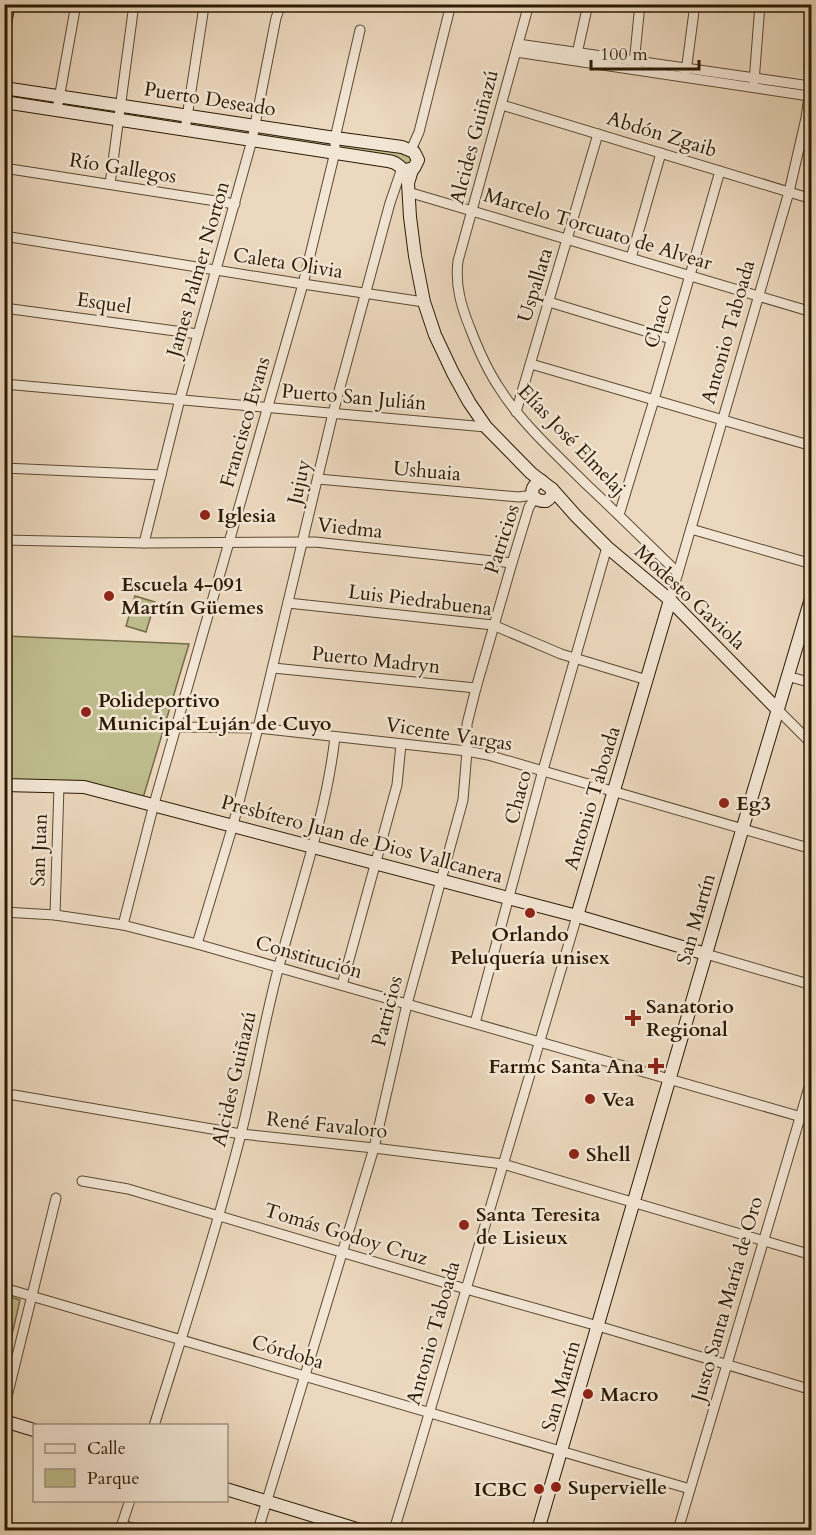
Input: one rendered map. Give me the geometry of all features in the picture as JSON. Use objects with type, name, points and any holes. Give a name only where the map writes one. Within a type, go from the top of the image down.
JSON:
[{"type":"street","points":[[4,28],[9,4]]},
{"type":"street","points":[[57,110],[76,4]]},
{"type":"street","points":[[110,184],[134,4]]},
{"type":"street","name":"James Palmer Norton","points":[[144,543],[180,399],[252,140],[276,18],[281,4]]},
{"type":"street","name":"Jujuy","points":[[197,944],[233,825],[304,541],[333,414],[390,203],[419,132],[451,4]]},
{"type":"street","name":"Alcides Guiñazú","points":[[456,279],[458,261],[529,4]]},
{"type":"street","points":[[576,56],[588,4]]},
{"type":"street","points":[[634,65],[640,4]]},
{"type":"street","points":[[686,73],[695,4]]},
{"type":"street","points":[[754,83],[760,4]]},
{"type":"street","points":[[185,130],[203,13]]},
{"type":"street","name":"Francisco Evans","points":[[123,925],[154,804],[303,284],[335,152],[335,138],[360,30]]},
{"type":"street","points":[[517,48],[810,91]]},
{"type":"street","name":"Antonio Taboada","points":[[394,1530],[648,680],[789,192],[812,73]]},
{"type":"street","name":"Puerto Deseado","points":[[4,88],[402,147],[408,162],[4,102]]},
{"type":"street","name":"Abdón Zgaib","points":[[501,105],[812,199]]},
{"type":"street","name":"Uspallata","points":[[516,412],[598,134]]},
{"type":"street","points":[[631,258],[661,153]]},
{"type":"street","points":[[408,162],[408,188],[415,256],[424,302],[435,335],[469,402],[486,427],[531,473],[540,492]]},
{"type":"street","name":"Río Gallegos","points":[[4,168],[235,204]]},
{"type":"street","name":"Chaco","points":[[619,515],[720,171]]},
{"type":"street","name":"Marcelo Torcuato de Alvear","points":[[408,188],[472,211],[812,312]]},
{"type":"street","name":"Caleta Olivia","points":[[4,236],[424,302]]},
{"type":"street","name":"Elías José Elmelaj","points":[[456,279],[476,345],[499,388],[516,412],[560,459],[678,573]]},
{"type":"street","points":[[549,302],[671,339]]},
{"type":"street","name":"Esquel","points":[[4,308],[198,334]]},
{"type":"street","points":[[531,364],[812,446]]},
{"type":"street","name":"Puerto San Julián","points":[[4,384],[486,427]]},
{"type":"street","points":[[4,468],[161,476]]},
{"type":"street","name":"Ushuaia","points":[[318,479],[519,497],[540,492]]},
{"type":"street","name":"Modesto Gaviola","points":[[540,492],[576,516],[670,600],[777,709]]},
{"type":"street","name":"Patricios","points":[[258,1530],[374,1148],[407,1004],[463,800],[467,724],[476,688],[529,507],[540,492]]},
{"type":"street","points":[[691,529],[812,564]]},
{"type":"street","name":"Viedma","points":[[4,540],[144,543],[304,541],[512,563]]},
{"type":"street","name":"Chaco","points":[[475,1023],[543,770],[608,547]]},
{"type":"street","name":"San Martín","points":[[538,1530],[812,595]]},
{"type":"street","name":"Luis Piedrabuena","points":[[288,603],[493,625],[561,654],[648,680]]},
{"type":"street","name":"Puerto Madryn","points":[[273,668],[476,688]]},
{"type":"street","points":[[787,676],[812,683]]},
{"type":"street","points":[[777,709],[812,744]]},
{"type":"street","name":"Vicente Vargas","points":[[177,727],[258,728],[488,755],[812,849]]},
{"type":"street","name":"Alcides Guiñazú","points":[[154,1424],[241,1134],[278,967],[330,775],[335,737]]},
{"type":"street","points":[[342,985],[397,785],[402,744]]},
{"type":"street","name":"Presbítero Juan de Dios Vallcanera","points":[[4,784],[84,787],[510,898],[706,954]]},
{"type":"street","name":"San Juan","points":[[55,915],[59,786]]},
{"type":"street","name":"Constitución","points":[[4,912],[55,915],[123,925],[197,944],[812,1120]]},
{"type":"street","points":[[706,954],[812,986]]},
{"type":"street","name":"Justo Santa María de Oro","points":[[678,1530],[812,1077]]},
{"type":"street","name":"René Favaloro","points":[[9,1094],[241,1134],[503,1164],[812,1255]]},
{"type":"street","name":"Tomás Godoy Cruz","points":[[82,1180],[128,1189],[812,1390]]},
{"type":"street","points":[[4,1409],[56,1197]]},
{"type":"street","name":"Córdoba","points":[[4,1288],[690,1489]]},
{"type":"street","points":[[4,1421],[33,1430]]},
{"type":"street","points":[[228,1490],[360,1530]]},
{"type":"street","points":[[129,1502],[121,1528],[142,1530]]},
{"type":"green space","points":[[4,88],[402,147],[418,160],[402,169],[5,102]]},
{"type":"green space","points":[[135,596],[155,602],[146,632],[126,626]]},
{"type":"green space","name":"Polideportivo Municipal Luján de Cuyo","points":[[5,636],[189,644],[143,798],[5,780]]},
{"type":"green space","points":[[4,1295],[20,1300],[5,1365]]},
{"type":"place","name":"Iglesia","points":[[205,515]]},
{"type":"place","name":"Escuela 4-091 Martín Güemes","points":[[109,596]]},
{"type":"place","name":"Polideportivo Municipal Luján de Cuyo","points":[[86,712]]},
{"type":"place","name":"Eg3","points":[[724,803]]},
{"type":"place","name":"Orlando Peluquería unisex","points":[[530,913]]},
{"type":"place","name":"Sanatorio Regional","points":[[633,1018]]},
{"type":"place","name":"Farmc Santa Ana","points":[[656,1066]]},
{"type":"place","name":"Vea","points":[[590,1099]]},
{"type":"place","name":"Shell","points":[[574,1154]]},
{"type":"place","name":"Santa Teresita de Lisieux","points":[[464,1225]]},
{"type":"place","name":"Macro","points":[[588,1394]]},
{"type":"place","name":"Supervielle","points":[[556,1487]]},
{"type":"place","name":"ICBC","points":[[539,1489]]}]
